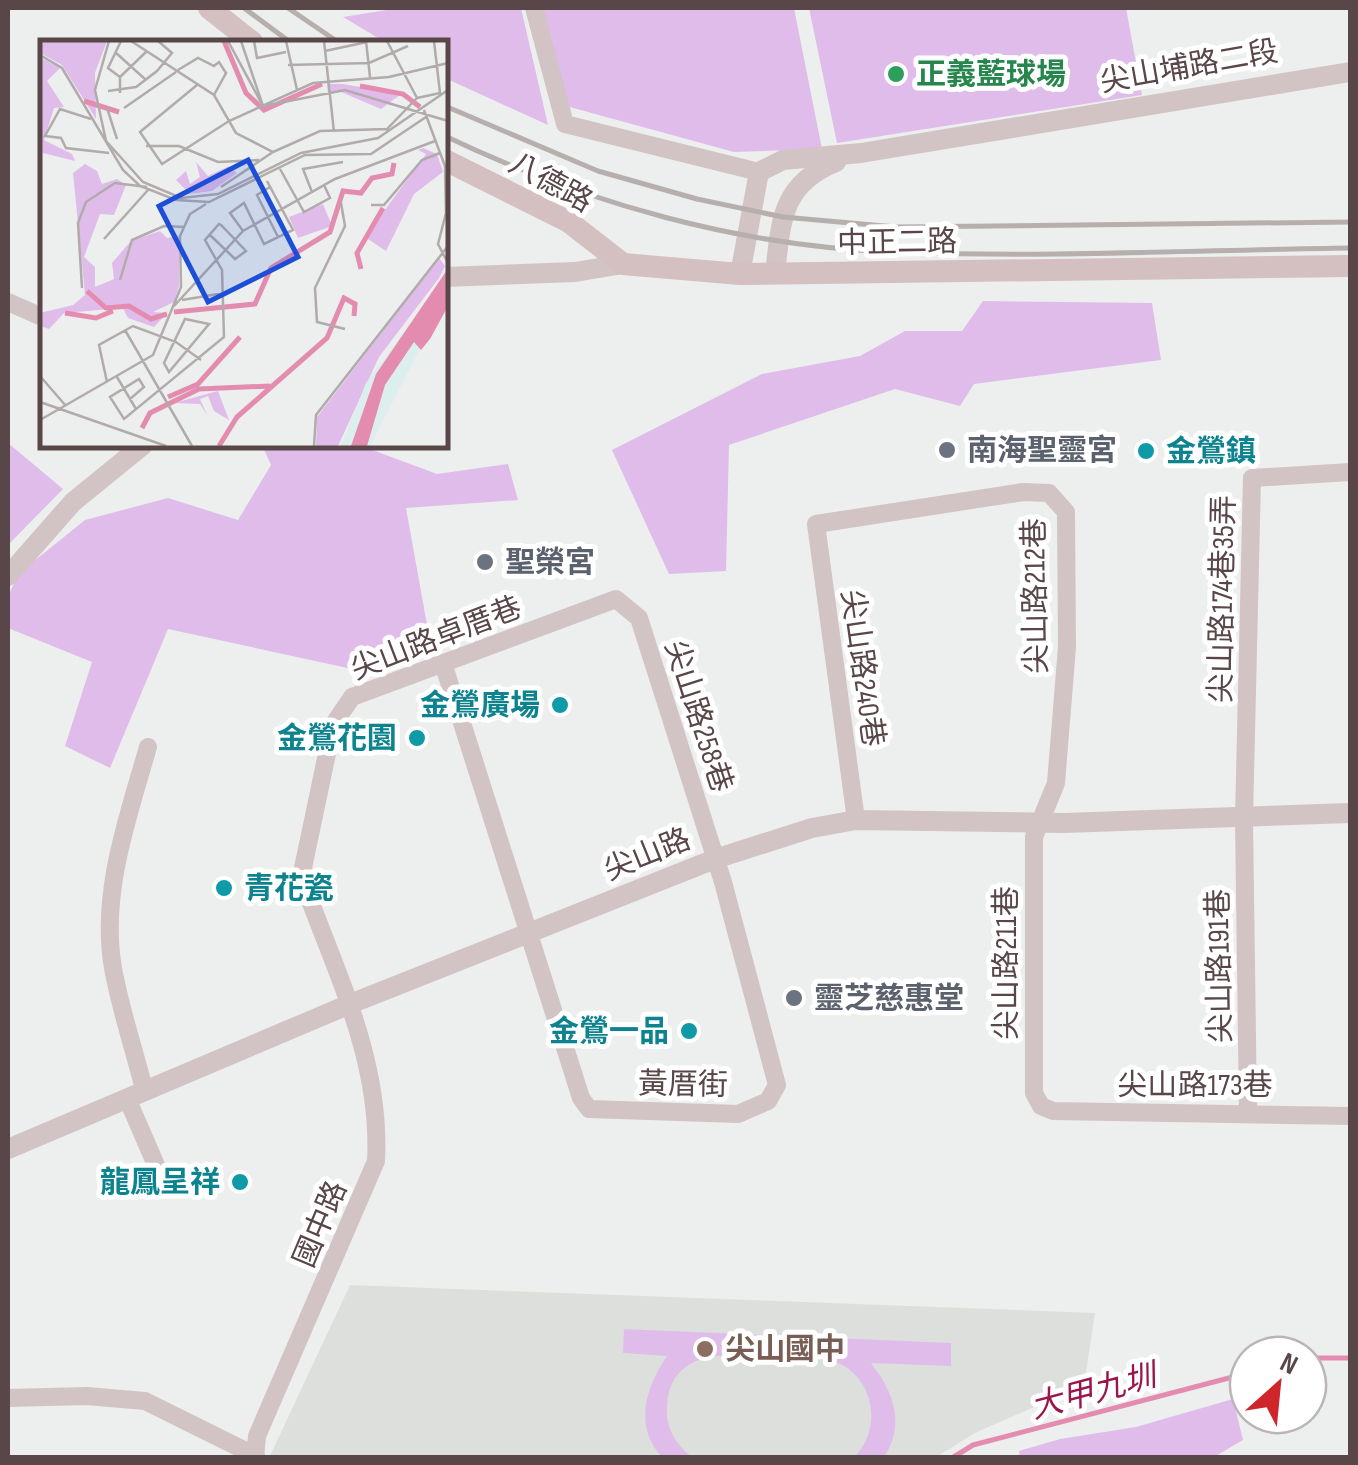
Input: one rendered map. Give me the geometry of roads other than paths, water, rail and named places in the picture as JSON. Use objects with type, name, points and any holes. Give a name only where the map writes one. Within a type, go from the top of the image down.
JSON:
[{"type":"main road","points":[[209,8],[249,40]]},
{"type":"main road","name":"八德路","points":[[448,162],[569,222],[623,264]]},
{"type":"main road","name":"中正二路","points":[[623,264],[740,274],[1350,266]]},
{"type":"street","points":[[534,8],[565,124],[759,172],[784,160],[861,152]]},
{"type":"street","name":"尖山埔路二段","points":[[861,152],[1350,72]]},
{"type":"street","points":[[776,274],[781,228],[792,192],[810,172],[861,152]]},
{"type":"street","points":[[740,274],[759,172]]},
{"type":"street","name":"中正二路","points":[[448,276],[575,272],[623,264]]},
{"type":"street","points":[[8,302],[40,316]]},
{"type":"street","points":[[8,576],[73,502],[139,448]]},
{"type":"street","name":"尖山路174巷35弄","points":[[1244,819],[1252,478],[1350,472]]},
{"type":"street","name":"尖山路212巷","points":[[929,509],[1036,492],[1049,493],[1066,512],[1067,647],[1056,783],[1043,822]]},
{"type":"street","name":"尖山路240巷","points":[[856,820],[816,524],[929,509]]},
{"type":"street","name":"尖山路卓厝巷","points":[[350,1004],[309,898],[303,868],[333,725],[352,697],[616,599]]},
{"type":"street","name":"尖山路258巷","points":[[616,599],[639,618],[715,859]]},
{"type":"street","points":[[443,663],[529,933]]},
{"type":"street","points":[[148,747],[118,854],[112,904],[112,966],[135,1093],[165,1186]]},
{"type":"street","name":"尖山路","points":[[8,1148],[350,1004],[715,859],[812,828],[856,820],[1043,822],[1350,813]]},
{"type":"street","name":"尖山路191巷","points":[[1244,819],[1248,1112]]},
{"type":"street","name":"尖山路211巷","points":[[1040,1106],[1034,1093],[1032,1012],[1034,837],[1043,822]]},
{"type":"street","name":"黃厝街","points":[[529,933],[582,1098],[590,1110],[738,1114],[755,1109],[768,1100],[777,1084],[715,859]]},
{"type":"street","name":"國中路","points":[[256,1456],[257,1436],[376,1161],[378,1120],[373,1078],[350,1004]]},
{"type":"street","name":"尖山路173巷","points":[[1040,1106],[1053,1112],[1350,1116]]},
{"type":"street","points":[[8,1398],[87,1396],[145,1401],[256,1456]]},
{"type":"waterway","name":"大甲九圳","points":[[1328,1358],[1350,1358]]},
{"type":"waterway","name":"大甲九圳","points":[[952,1458],[973,1445],[1228,1378]]},
{"type":"railway","points":[[244,8],[287,40]]},
{"type":"railway","points":[[288,8],[335,40]]},
{"type":"railway","points":[[448,107],[598,171],[697,199],[783,217],[896,227],[1350,222]]},
{"type":"railway","points":[[448,137],[608,201],[722,231],[780,241],[953,254],[1350,248]]},
{"type":"place","name":"正義藍球場","points":[[896,74]]},
{"type":"place","name":"南海聖靈宮","points":[[947,450]]},
{"type":"place","name":"金鶯鎮","points":[[1146,451]]},
{"type":"place","name":"聖榮宮","points":[[485,562]]},
{"type":"place","name":"金鶯廣場","points":[[560,705]]},
{"type":"place","name":"金鶯花園","points":[[417,738]]},
{"type":"place","name":"青花瓷","points":[[224,888]]},
{"type":"place","name":"靈芝慈惠堂","points":[[794,998]]},
{"type":"place","name":"金鶯一品","points":[[689,1031]]},
{"type":"place","name":"龍鳳呈祥","points":[[240,1182]]},
{"type":"place","name":"尖山國中","points":[[705,1349]]}]
